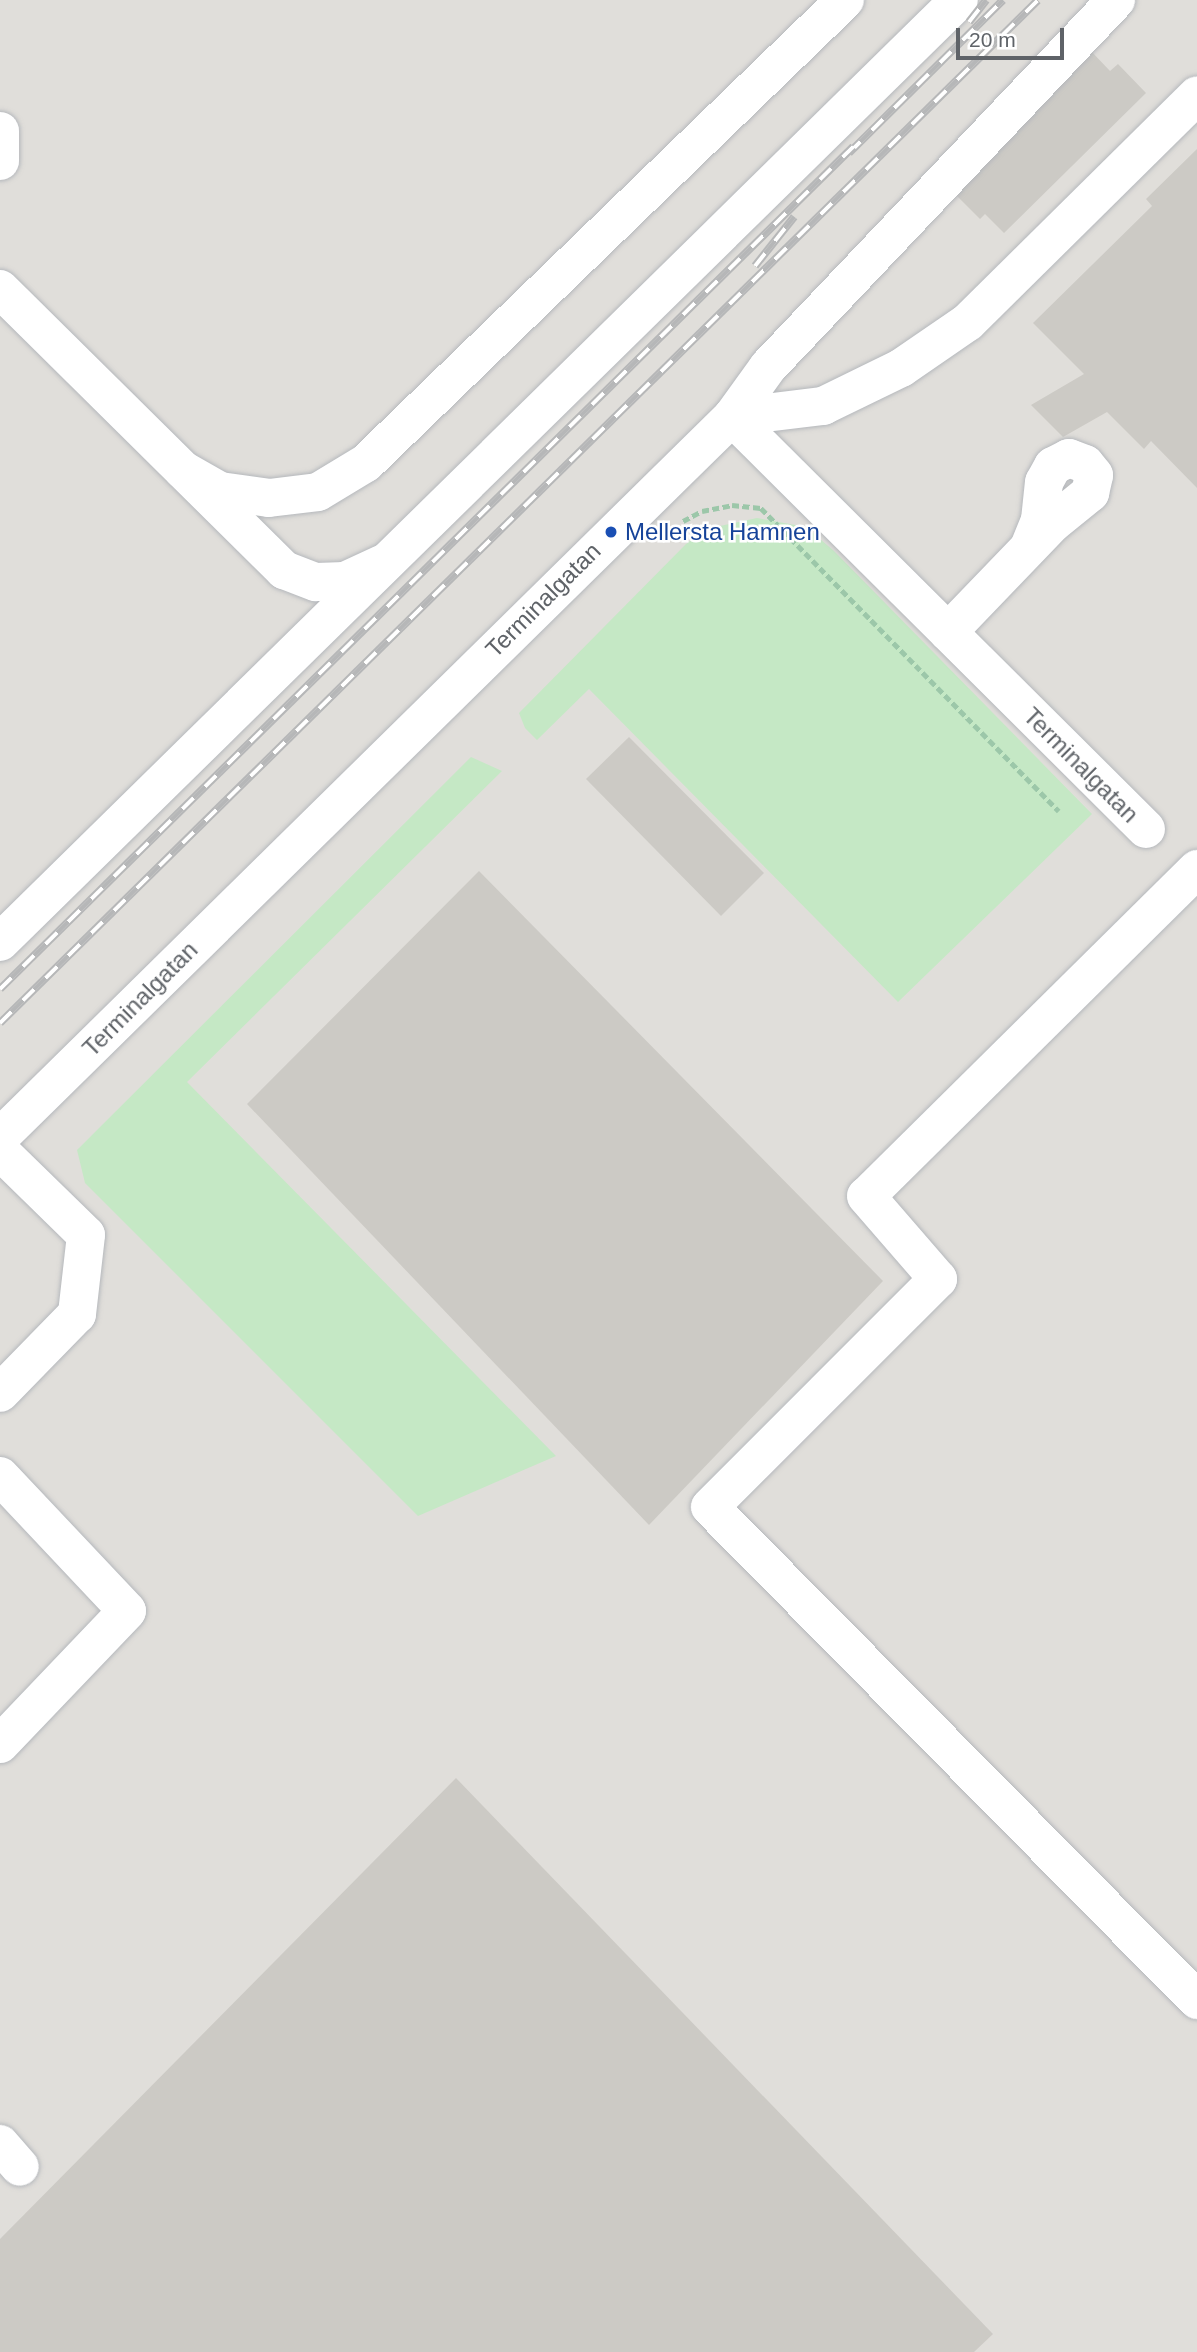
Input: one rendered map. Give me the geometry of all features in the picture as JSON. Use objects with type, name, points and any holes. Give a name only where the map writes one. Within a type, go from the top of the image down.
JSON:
[{"type":"street","points":[[183,470],[220,491],[269,498],[318,492],[366,463],[845,0]]},
{"type":"street","points":[[0,942],[386,561],[546,410],[959,0]]},
{"type":"street","points":[[732,417],[768,367],[1116,0]]},
{"type":"street","points":[[732,417],[823,407],[901,368],[968,322],[1197,95]]},
{"type":"street","points":[[0,131],[0,161]]},
{"type":"street","points":[[0,289],[284,570],[316,582],[345,581],[386,561]]},
{"type":"street","name":"Terminalgatan","points":[[0,1137],[732,417],[1146,829]]},
{"type":"street","points":[[948,632],[1029,547]]},
{"type":"street","points":[[1197,869],[866,1196],[938,1279],[710,1507],[1197,2000]]},
{"type":"street","points":[[0,1151],[86,1235],[77,1314],[0,1393]]},
{"type":"street","points":[[0,1476],[127,1611],[0,1744]]},
{"type":"path","points":[[671,527],[702,511],[732,505],[761,508],[1059,811]]},
{"type":"shaded area","points":[[0,0],[1197,0],[1197,2352],[0,2352]]},
{"type":"green space","points":[[757,518],[806,527],[834,551],[1092,814],[898,1002],[589,689],[537,740],[525,728],[519,713],[686,544],[706,529]]},
{"type":"green space","points":[[471,757],[502,771],[187,1082],[556,1456],[418,1516],[85,1183],[77,1150]]},
{"type":"building","points":[[1090,50],[1110,71],[1118,64],[1146,93],[1004,233],[985,214],[980,219],[949,188]]},
{"type":"building","points":[[1197,149],[1197,488],[1151,441],[1144,449],[1107,412],[1063,437],[1031,405],[1084,374],[1033,323],[1152,206],[1146,199]]},
{"type":"building","points":[[629,737],[764,873],[721,916],[586,779]]},
{"type":"building","points":[[479,871],[883,1281],[649,1525],[247,1104]]},
{"type":"building","points":[[456,1778],[993,2334],[974,2352],[0,2352],[0,2239]]},
{"type":"railway","points":[[969,22],[986,0]]},
{"type":"railway","points":[[849,153],[1003,0]]},
{"type":"railway","points":[[0,1023],[1038,0]]},
{"type":"railway","points":[[0,989],[853,147]]},
{"type":"railway","points":[[755,266],[794,217]]},
{"type":"place","name":"Mellersta Hamnen","points":[[611,532]]}]
